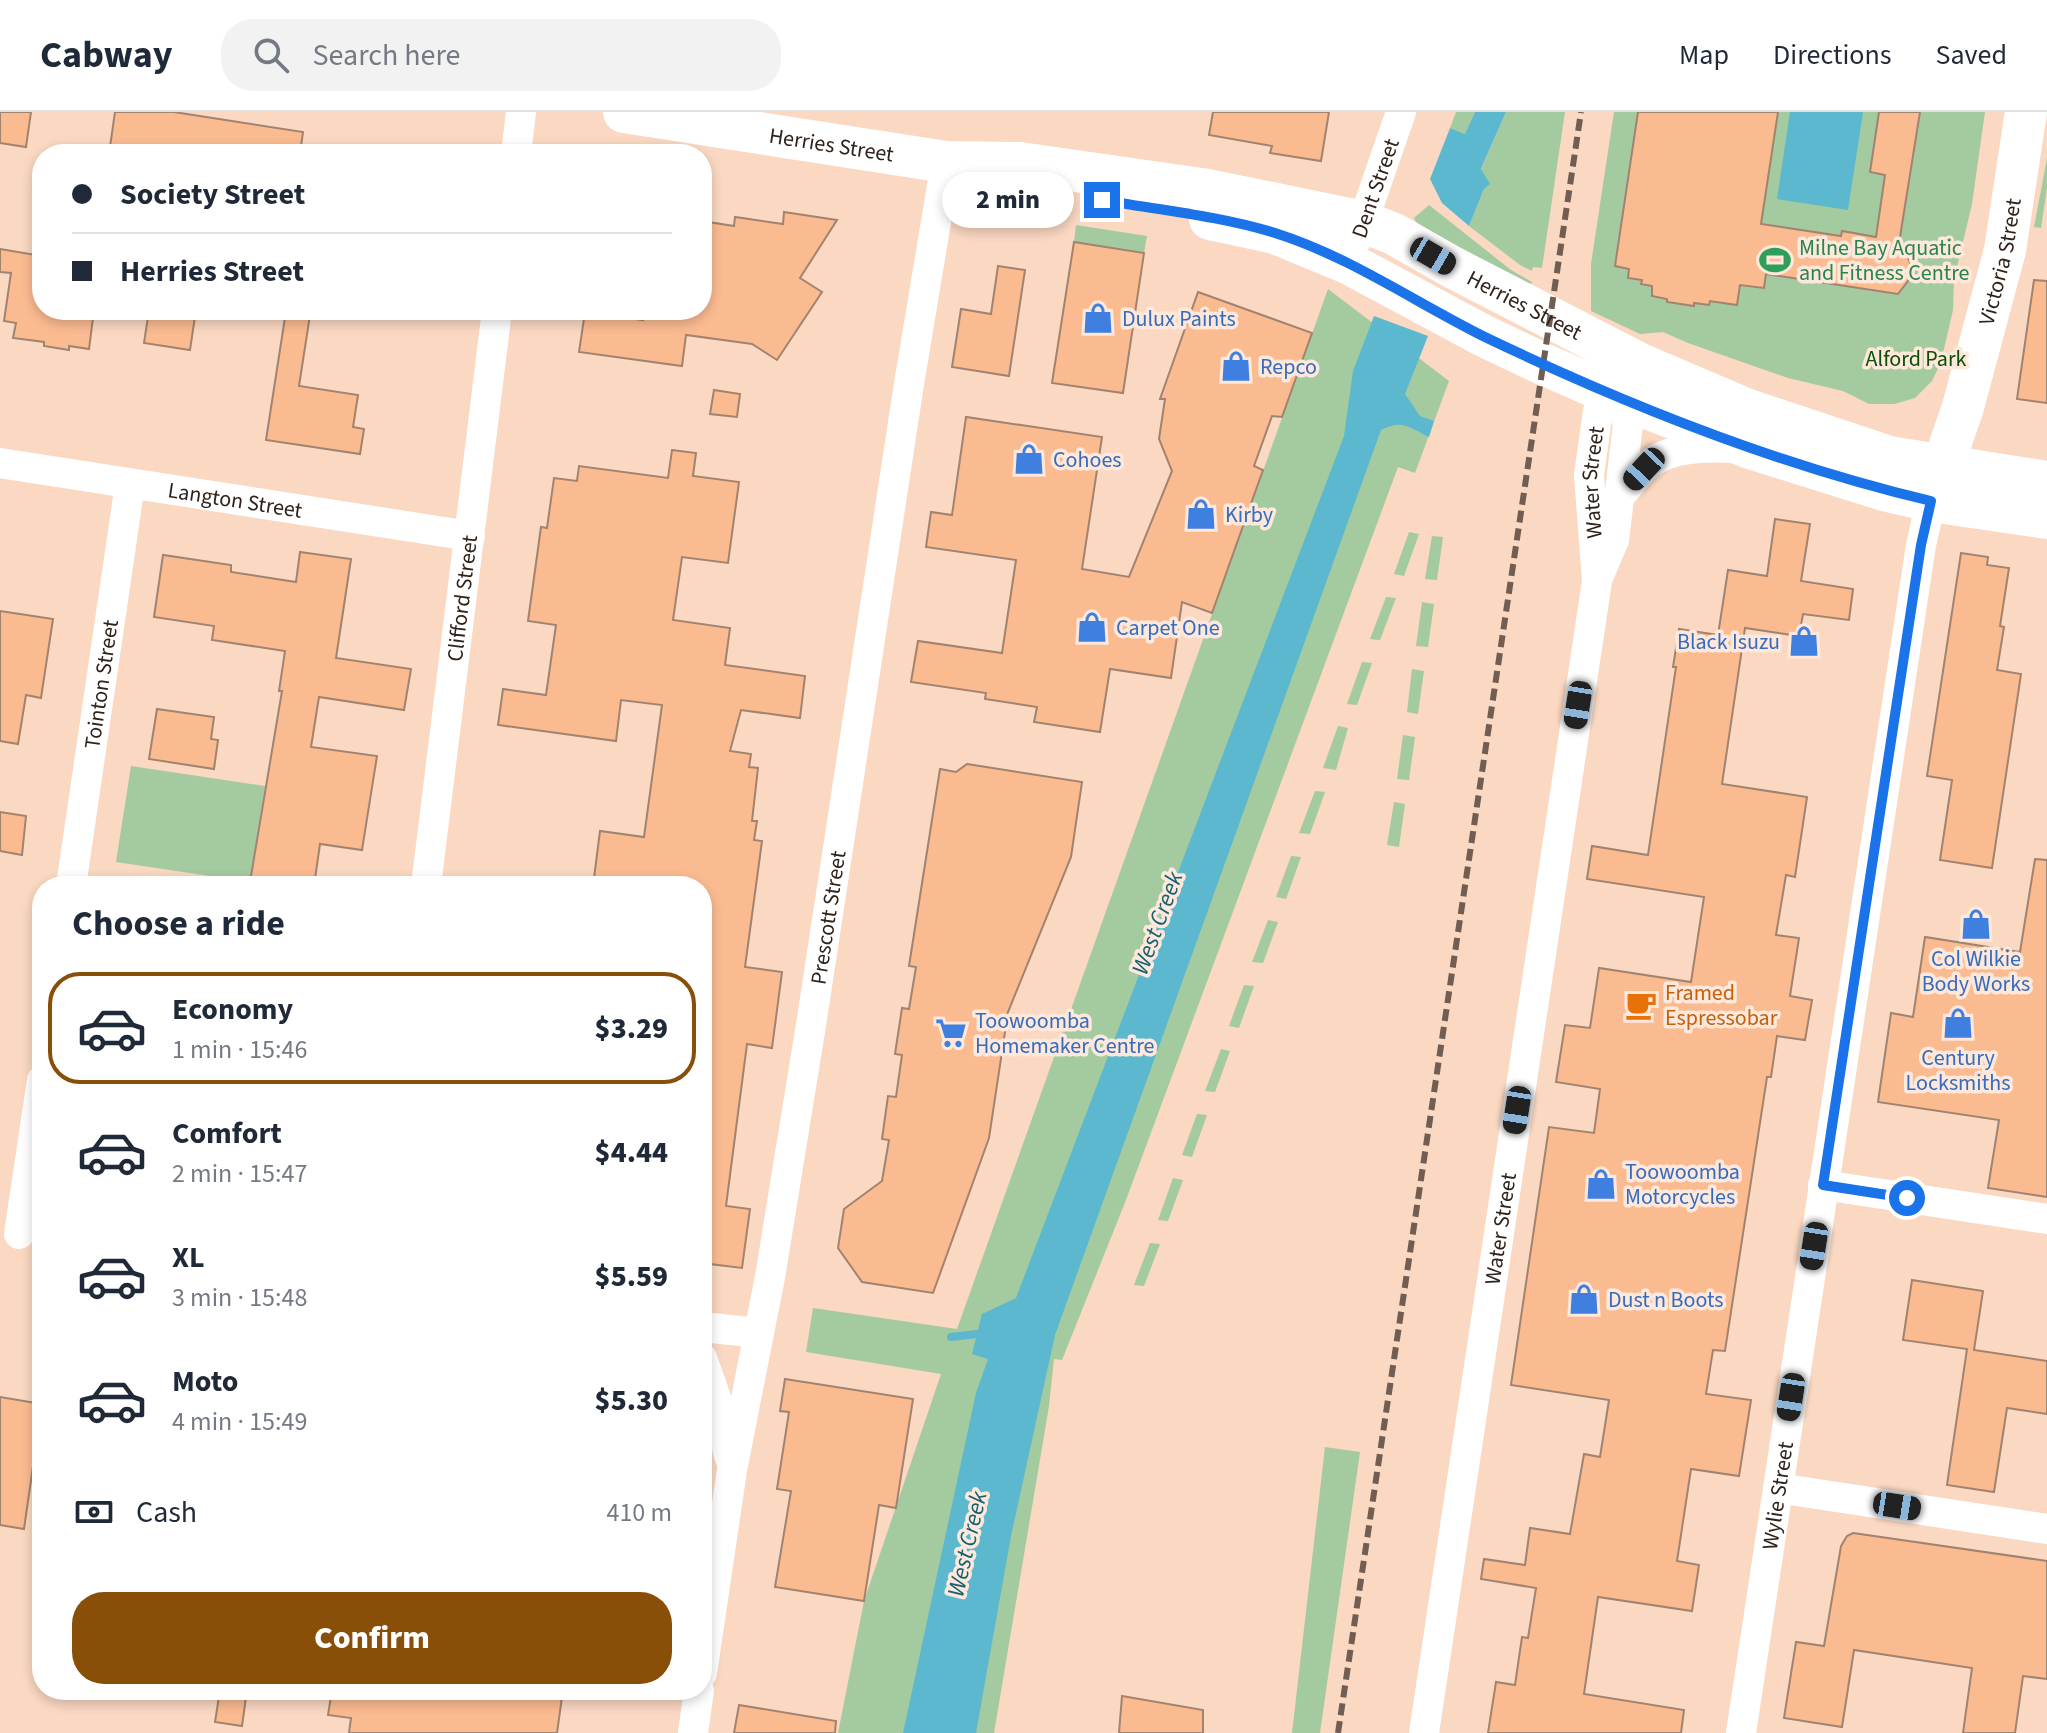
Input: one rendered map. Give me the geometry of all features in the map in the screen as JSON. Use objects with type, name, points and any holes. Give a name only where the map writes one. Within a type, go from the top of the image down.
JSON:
[{"type":"main road","name":"Herries Street","points":[[624,112],[946,162],[1020,163],[1208,190],[1364,222],[1394,234],[1452,267],[1630,381],[1750,448],[1884,490],[1937,483],[2047,482]]},
{"type":"main road","name":"Victoria Street","points":[[1937,483],[1982,341],[2005,250],[2026,112]]},
{"type":"main road","name":"Herries Street","points":[[946,162],[1014,186],[1190,215],[1275,233],[1348,263],[1484,336],[1630,381],[1762,415],[1889,457],[1937,483],[2047,518]]},
{"type":"street","points":[[517,144],[521,112]]},
{"type":"street","name":"Dent Street","points":[[1348,263],[1401,112]]},
{"type":"street","name":"Prescott Street","points":[[712,1605],[732,1470],[759,1333],[811,1025],[946,162]]},
{"type":"street","name":"Clifford Street","points":[[427,876],[496,320]]},
{"type":"street","name":"Water Street","points":[[1597,581],[1614,540],[1628,425],[1630,381]]},
{"type":"street","name":"Water Street","points":[[1424,1733],[1597,581],[1589,475],[1598,411],[1630,381]]},
{"type":"street","name":"Water Street","points":[[1619,497],[1650,463],[1665,454],[1711,447],[1750,448]]},
{"type":"street","name":"Langton Street","points":[[0,463],[470,536]]},
{"type":"street","name":"Wylie Street","points":[[1741,1733],[1921,545],[1937,483]]},
{"type":"street","name":"Tointon Street","points":[[72,876],[130,484]]},
{"type":"street","points":[[20,1234],[32,1150]]},
{"type":"street","points":[[1823,1185],[2047,1219]]},
{"type":"street","points":[[712,1328],[759,1333]]},
{"type":"street","points":[[712,1387],[732,1470]]},
{"type":"street","points":[[1778,1488],[2047,1529]]},
{"type":"street","points":[[693,1733],[698,1700]]},
{"type":"green space","points":[[1456,112],[1475,112],[1465,134],[1450,128]]},
{"type":"green space","points":[[1506,112],[1565,112],[1542,268],[1533,267],[1532,271],[1469,226],[1484,189],[1481,170]]},
{"type":"green space","name":"Milne Bay Aquatic and Fitness Centre","points":[[1614,112],[1985,112],[1972,204],[1954,280],[1953,310],[1941,362],[1932,381],[1915,398],[1894,404],[1869,404],[1843,391],[1788,378],[1663,332],[1640,334],[1591,311],[1591,264]]},
{"type":"green space","points":[[2047,158],[2047,188],[2041,228],[2034,227]]},
{"type":"green space","points":[[1429,205],[1511,270],[1532,282],[1529,288],[1418,225],[1414,218]]},
{"type":"green space","points":[[1076,225],[1147,236],[1144,253],[1074,242]]},
{"type":"green space","points":[[1328,289],[1449,381],[1415,473],[1398,467],[1126,1200],[1062,1360],[1054,1359],[1049,1406],[994,1733],[838,1733],[864,1601],[941,1374],[806,1352],[813,1308],[957,1329]]},
{"type":"green space","points":[[1409,532],[1419,534],[1404,576],[1394,574]]},
{"type":"green space","points":[[1432,536],[1443,537],[1437,580],[1425,579]]},
{"type":"green space","points":[[1386,597],[1396,598],[1380,640],[1370,639]]},
{"type":"green space","points":[[1422,602],[1434,604],[1428,647],[1416,646]]},
{"type":"green space","points":[[1362,662],[1372,663],[1357,705],[1347,704]]},
{"type":"green space","points":[[1412,669],[1424,671],[1418,714],[1407,712]]},
{"type":"green space","points":[[1338,726],[1348,728],[1336,770],[1323,768]]},
{"type":"green space","points":[[1403,735],[1415,737],[1409,780],[1397,779]]},
{"type":"green space","points":[[131,766],[265,786],[251,876],[210,876],[116,862]]},
{"type":"green space","points":[[1315,791],[1325,792],[1310,834],[1299,833]]},
{"type":"green space","points":[[1394,802],[1405,804],[1399,847],[1387,845]]},
{"type":"green space","points":[[1291,856],[1301,857],[1286,899],[1276,897]]},
{"type":"green space","points":[[1268,920],[1278,922],[1263,963],[1252,962]]},
{"type":"green space","points":[[1244,985],[1254,986],[1239,1028],[1229,1026]]},
{"type":"green space","points":[[1221,1049],[1230,1051],[1215,1092],[1205,1091]]},
{"type":"green space","points":[[1197,1114],[1207,1115],[1192,1157],[1182,1155]]},
{"type":"green space","points":[[1173,1178],[1183,1180],[1168,1221],[1158,1220]]},
{"type":"green space","points":[[1150,1243],[1160,1244],[1144,1286],[1134,1285]]},
{"type":"green space","points":[[1325,1447],[1360,1452],[1320,1733],[1292,1733]]},
{"type":"water","points":[[1475,112],[1506,112],[1481,169],[1490,184],[1484,189],[1469,226],[1442,203],[1430,179],[1450,128],[1465,134]]},
{"type":"water","points":[[1790,112],[1863,112],[1848,210],[1777,199]]},
{"type":"water","name":"West Creek","points":[[1374,316],[1428,336],[1405,394],[1420,416],[1434,421],[1429,437],[1400,425],[1381,430],[1055,1335],[1011,1536],[976,1733],[903,1733],[976,1393],[988,1359],[972,1354],[982,1314],[1016,1298],[1344,436],[1353,371]]},
{"type":"building","points":[[0,112],[31,112],[26,147],[0,143]]},
{"type":"building","points":[[115,112],[174,112],[303,132],[301,144],[110,144]]},
{"type":"building","points":[[1213,112],[1329,112],[1321,161],[1270,153],[1272,146],[1209,135]]},
{"type":"building","points":[[1638,112],[1778,112],[1761,224],[1841,236],[1842,231],[1876,237],[1885,175],[1870,172],[1879,112],[1920,112],[1900,237],[1914,273],[1898,294],[1766,274],[1764,288],[1740,285],[1737,305],[1710,301],[1709,305],[1694,303],[1694,306],[1652,296],[1652,286],[1641,284],[1642,280],[1628,278],[1629,269],[1615,266]]},
{"type":"building","points":[[784,212],[837,220],[800,278],[822,292],[777,360],[752,344],[686,335],[682,366],[579,352],[584,320],[712,320],[712,223],[734,226],[735,217],[783,224]]},
{"type":"building","name":"Dulux Paints","points":[[1074,242],[1144,253],[1123,393],[1052,383]]},
{"type":"building","points":[[0,249],[32,254],[32,320],[93,320],[89,349],[69,346],[69,350],[44,346],[44,342],[13,338],[16,323],[4,321],[11,273],[0,272]]},
{"type":"building","points":[[998,266],[1025,270],[1009,376],[952,367],[961,309],[991,314]]},
{"type":"building","points":[[2034,280],[2047,281],[2047,403],[2017,399]]},
{"type":"building","points":[[1198,292],[1312,333],[1282,417],[1272,416],[1254,466],[1263,470],[1212,613],[1182,602],[1171,678],[1110,669],[1100,732],[1034,722],[1037,707],[985,699],[986,693],[911,682],[918,641],[1002,653],[1016,560],[926,547],[931,512],[952,515],[966,417],[1102,437],[1082,569],[1129,577],[1172,471],[1159,439],[1165,399],[1160,399]]},
{"type":"building","points":[[147,320],[194,320],[190,350],[144,343]]},
{"type":"building","points":[[285,320],[309,320],[299,386],[358,395],[353,427],[364,429],[360,454],[266,440]]},
{"type":"building","points":[[714,390],[740,394],[737,417],[710,414]]},
{"type":"building","points":[[672,450],[696,453],[693,476],[739,482],[728,563],[682,557],[673,620],[730,628],[725,665],[805,676],[800,718],[741,710],[730,751],[751,754],[749,767],[758,768],[752,821],[757,821],[754,840],[762,841],[745,967],[782,972],[772,1048],[747,1044],[726,1206],[750,1209],[742,1268],[712,1264],[712,876],[594,876],[600,831],[644,837],[662,705],[621,700],[616,741],[498,725],[503,689],[546,695],[556,625],[528,621],[541,527],[547,528],[554,478],[577,481],[579,466],[668,478]]},
{"type":"building","points":[[1775,519],[1810,524],[1801,581],[1853,589],[1849,620],[1803,614],[1799,636],[1745,628],[1722,784],[1807,797],[1795,877],[1786,875],[1776,935],[1799,938],[1790,996],[1812,1000],[1805,1040],[1777,1036],[1771,1077],[1767,1077],[1725,1351],[1713,1350],[1706,1394],[1751,1400],[1739,1476],[1691,1469],[1677,1561],[1699,1565],[1692,1611],[1598,1597],[1584,1694],[1684,1710],[1681,1733],[1488,1733],[1496,1682],[1515,1685],[1522,1637],[1528,1638],[1536,1588],[1481,1579],[1484,1559],[1525,1565],[1530,1528],[1570,1534],[1584,1454],[1600,1457],[1609,1400],[1511,1385],[1549,1127],[1594,1133],[1600,1089],[1556,1082],[1565,1025],[1590,1028],[1599,968],[1691,982],[1704,897],[1587,879],[1592,846],[1648,855],[1679,629],[1718,635],[1728,570],[1767,576]]},
{"type":"building","points":[[300,552],[351,559],[336,658],[411,669],[404,710],[319,697],[311,747],[377,756],[362,850],[320,844],[315,876],[251,876],[282,691],[279,691],[285,651],[212,640],[214,626],[154,617],[163,555],[231,565],[231,572],[296,582]]},
{"type":"building","points":[[1961,553],[1988,557],[1987,565],[2009,568],[1997,670],[2021,674],[1992,868],[1940,860],[1952,780],[1927,776]]},
{"type":"building","points":[[0,611],[53,619],[41,698],[26,695],[18,744],[0,741]]},
{"type":"building","points":[[157,709],[214,717],[211,739],[218,740],[214,769],[149,759]]},
{"type":"building","name":"Toowoomba Homemaker Centre","points":[[967,764],[1082,782],[1071,857],[1008,1012],[989,1138],[933,1293],[862,1282],[838,1248],[844,1209],[882,1181],[889,1140],[882,1139],[888,1096],[896,1097],[902,1055],[895,1054],[902,1008],[909,1009],[916,967],[909,966],[940,769],[956,772]]},
{"type":"building","points":[[0,812],[26,816],[22,855],[0,851]]},
{"type":"building","points":[[2035,859],[2047,860],[2047,1197],[1988,1188],[1999,1120],[1878,1102],[1891,1013],[1913,1017],[1925,937],[2020,952]]},
{"type":"building","points":[[1912,1280],[1983,1291],[1974,1350],[2047,1361],[2047,1414],[2007,1408],[1994,1492],[1947,1485],[1967,1349],[1903,1340]]},
{"type":"building","points":[[785,1379],[913,1399],[896,1508],[879,1505],[864,1601],[775,1587],[791,1491],[777,1489],[789,1412],[780,1411]]},
{"type":"building","points":[[0,1397],[32,1402],[32,1473],[24,1529],[0,1525]]},
{"type":"building","points":[[1853,1533],[2047,1561],[2047,1679],[2023,1676],[2015,1733],[1963,1733],[1972,1668],[1854,1650],[1842,1727],[1784,1718],[1796,1642],[1824,1646],[1841,1546]]},
{"type":"building","points":[[1122,1696],[1203,1710],[1203,1733],[1119,1733]]},
{"type":"building","points":[[218,1700],[246,1700],[242,1726],[215,1722]]},
{"type":"building","points":[[330,1700],[562,1700],[557,1733],[349,1733],[351,1718],[328,1715]]},
{"type":"building","points":[[739,1705],[836,1721],[835,1733],[734,1733]]},
{"type":"waterway","points":[[951,1337],[986,1333]]},
{"type":"railway","points":[[1338,1733],[1581,112]]},
{"type":"place","name":"Milne Bay Aquatic and Fitness Centre","points":[[1775,260]]},
{"type":"place","name":"Dulux Paints","points":[[1098,318]]},
{"type":"place","name":"Repco","points":[[1236,366]]},
{"type":"place","name":"Cohoes","points":[[1029,459]]},
{"type":"place","name":"Kirby","points":[[1201,514]]},
{"type":"place","name":"Carpet One","points":[[1092,627]]},
{"type":"place","name":"Black Isuzu","points":[[1804,641]]},
{"type":"place","name":"Col Wilkie Body Works","points":[[1976,924]]},
{"type":"place","name":"Framed Espressobar","points":[[1641,1005]]},
{"type":"place","name":"Century Locksmiths","points":[[1958,1023]]},
{"type":"place","name":"Toowoomba Homemaker Centre","points":[[951,1033]]},
{"type":"place","name":"Toowoomba Motorcycles","points":[[1601,1184]]},
{"type":"place","name":"Dust n Boots","points":[[1584,1299]]},
{"type":"route","points":[[1102,200],[1275,233],[1348,263],[1484,336],[1621,398],[1750,448],[1884,490],[1931,501],[1921,545],[1823,1185],[1907,1198]]},
{"type":"park label","name":"Alford Park","points":[[1916,358]]}]
